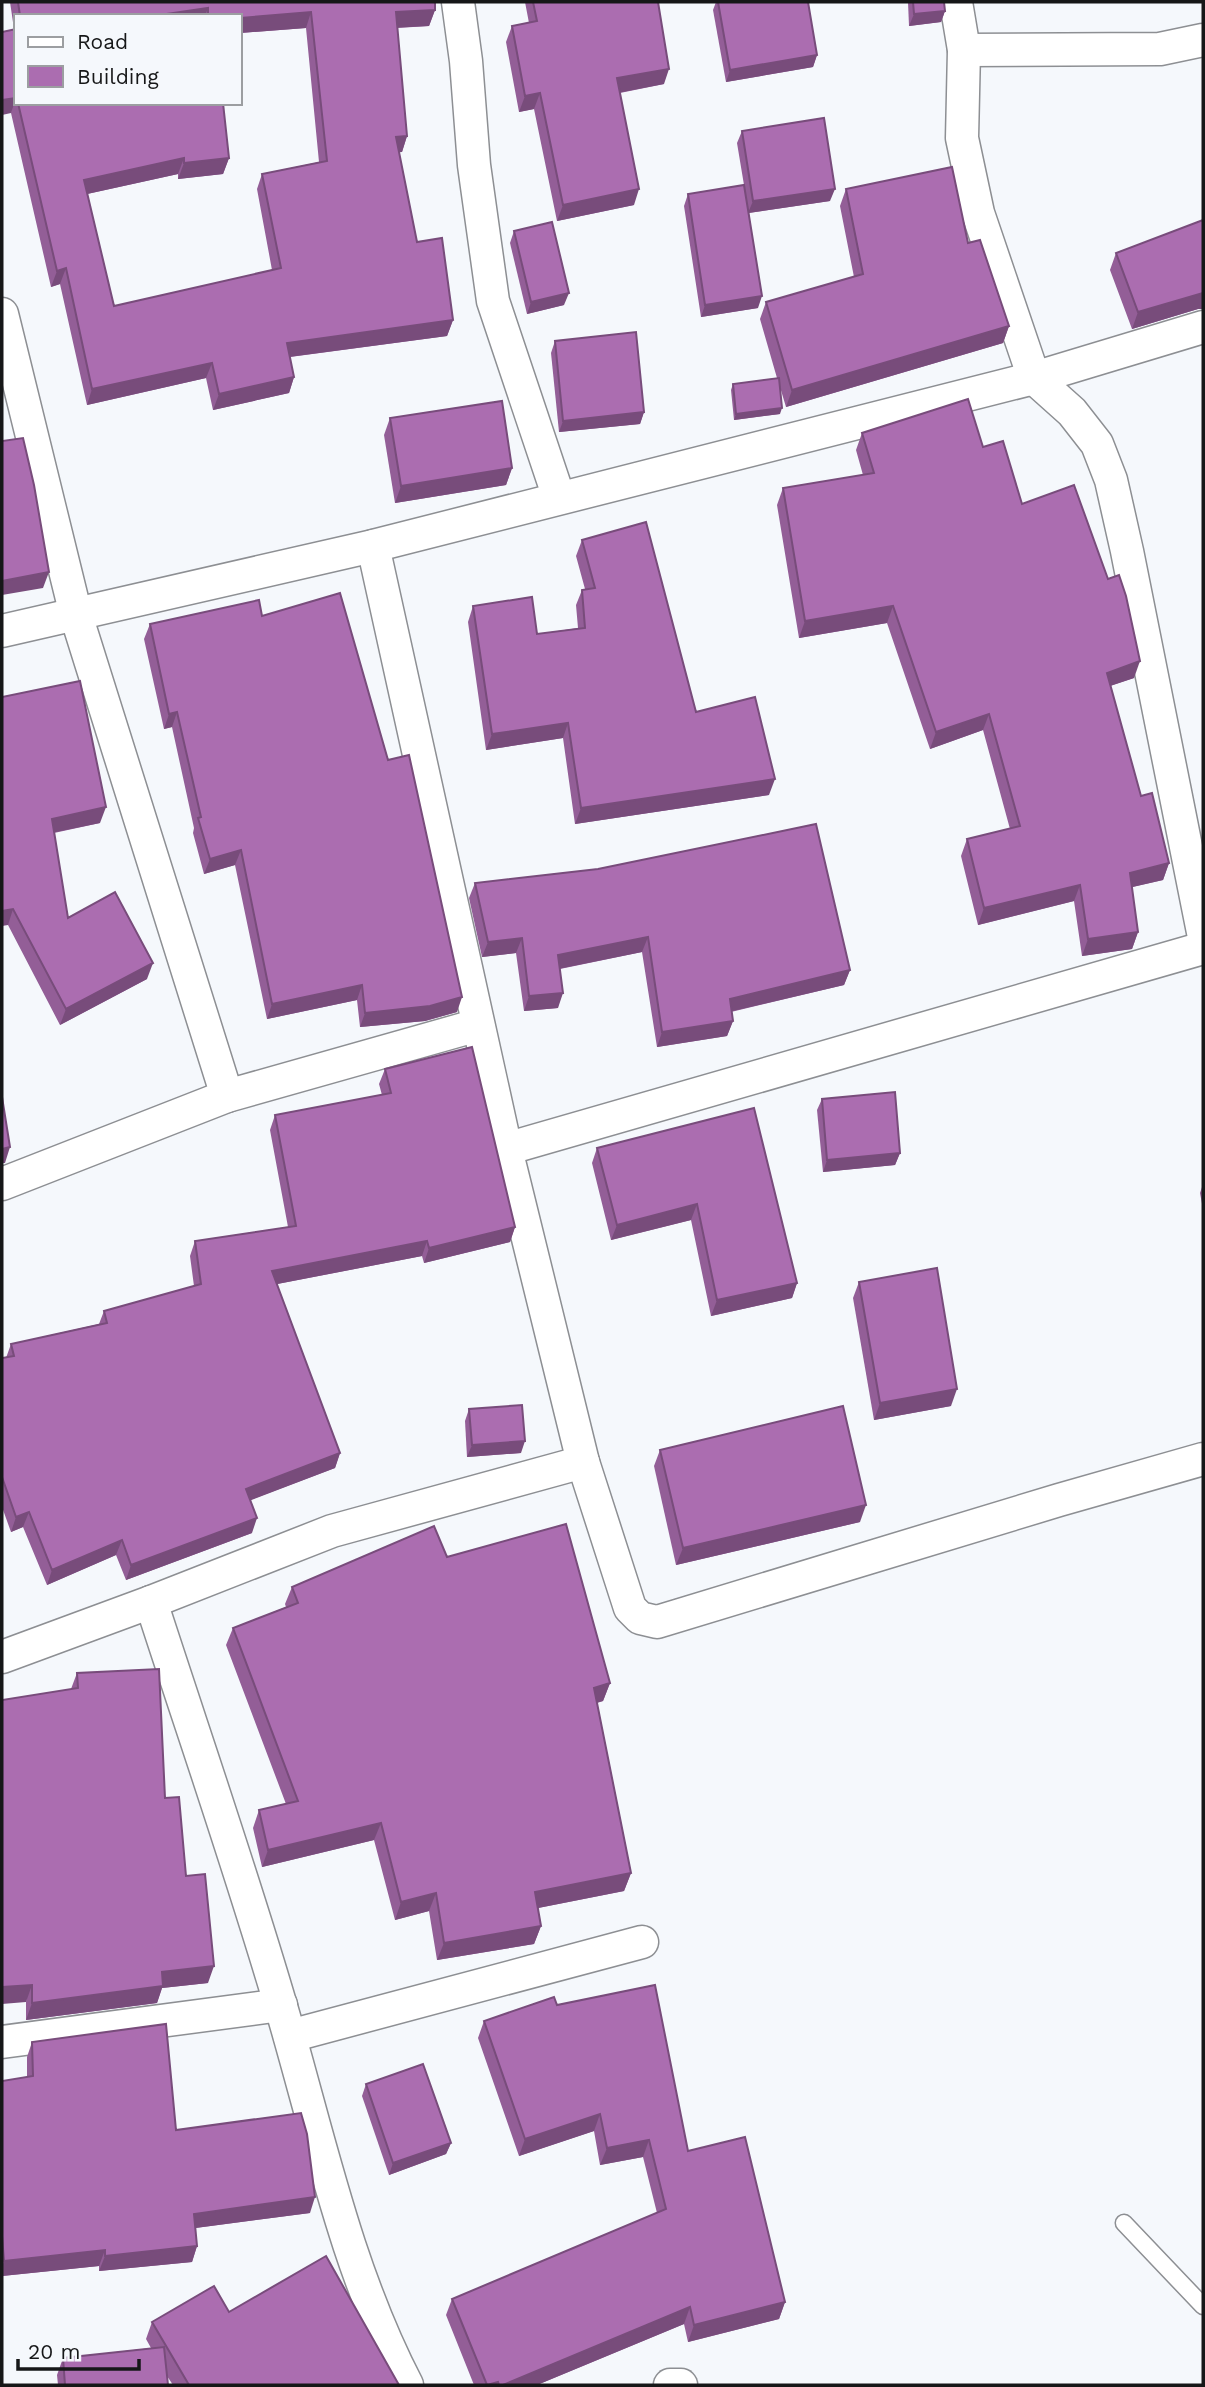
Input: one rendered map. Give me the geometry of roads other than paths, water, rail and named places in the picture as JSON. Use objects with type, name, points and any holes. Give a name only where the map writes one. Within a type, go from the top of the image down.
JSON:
[{"type":"street","points":[[458,2],[466,61],[474,165],[494,301],[559,498]]},
{"type":"street","points":[[956,2],[964,50],[962,138],[978,213],[1034,378],[1072,412],[1097,444],[1111,480],[1128,551],[1203,932]]},
{"type":"street","points":[[964,50],[1160,49],[1203,40]]},
{"type":"street","points":[[2,314],[76,615],[227,1096]]},
{"type":"street","points":[[2,631],[373,545],[1034,378],[1203,327]]},
{"type":"street","points":[[373,545],[506,1149],[583,1462],[630,1608],[640,1618],[657,1622],[1203,1459]]},
{"type":"street","points":[[506,1149],[1203,948]]},
{"type":"street","points":[[2,1184],[227,1096],[478,1025]]},
{"type":"street","points":[[2,1657],[332,1531],[583,1462]]},
{"type":"street","points":[[151,1602],[281,2005],[327,2171],[367,2299],[407,2385]]},
{"type":"street","points":[[290,2036],[642,1942]]},
{"type":"street","points":[[2,2042],[281,2005]]},
{"type":"street","points":[[670,2385],[681,2385]]},
{"type":"lane","points":[[1124,2222],[1203,2306]]}]
